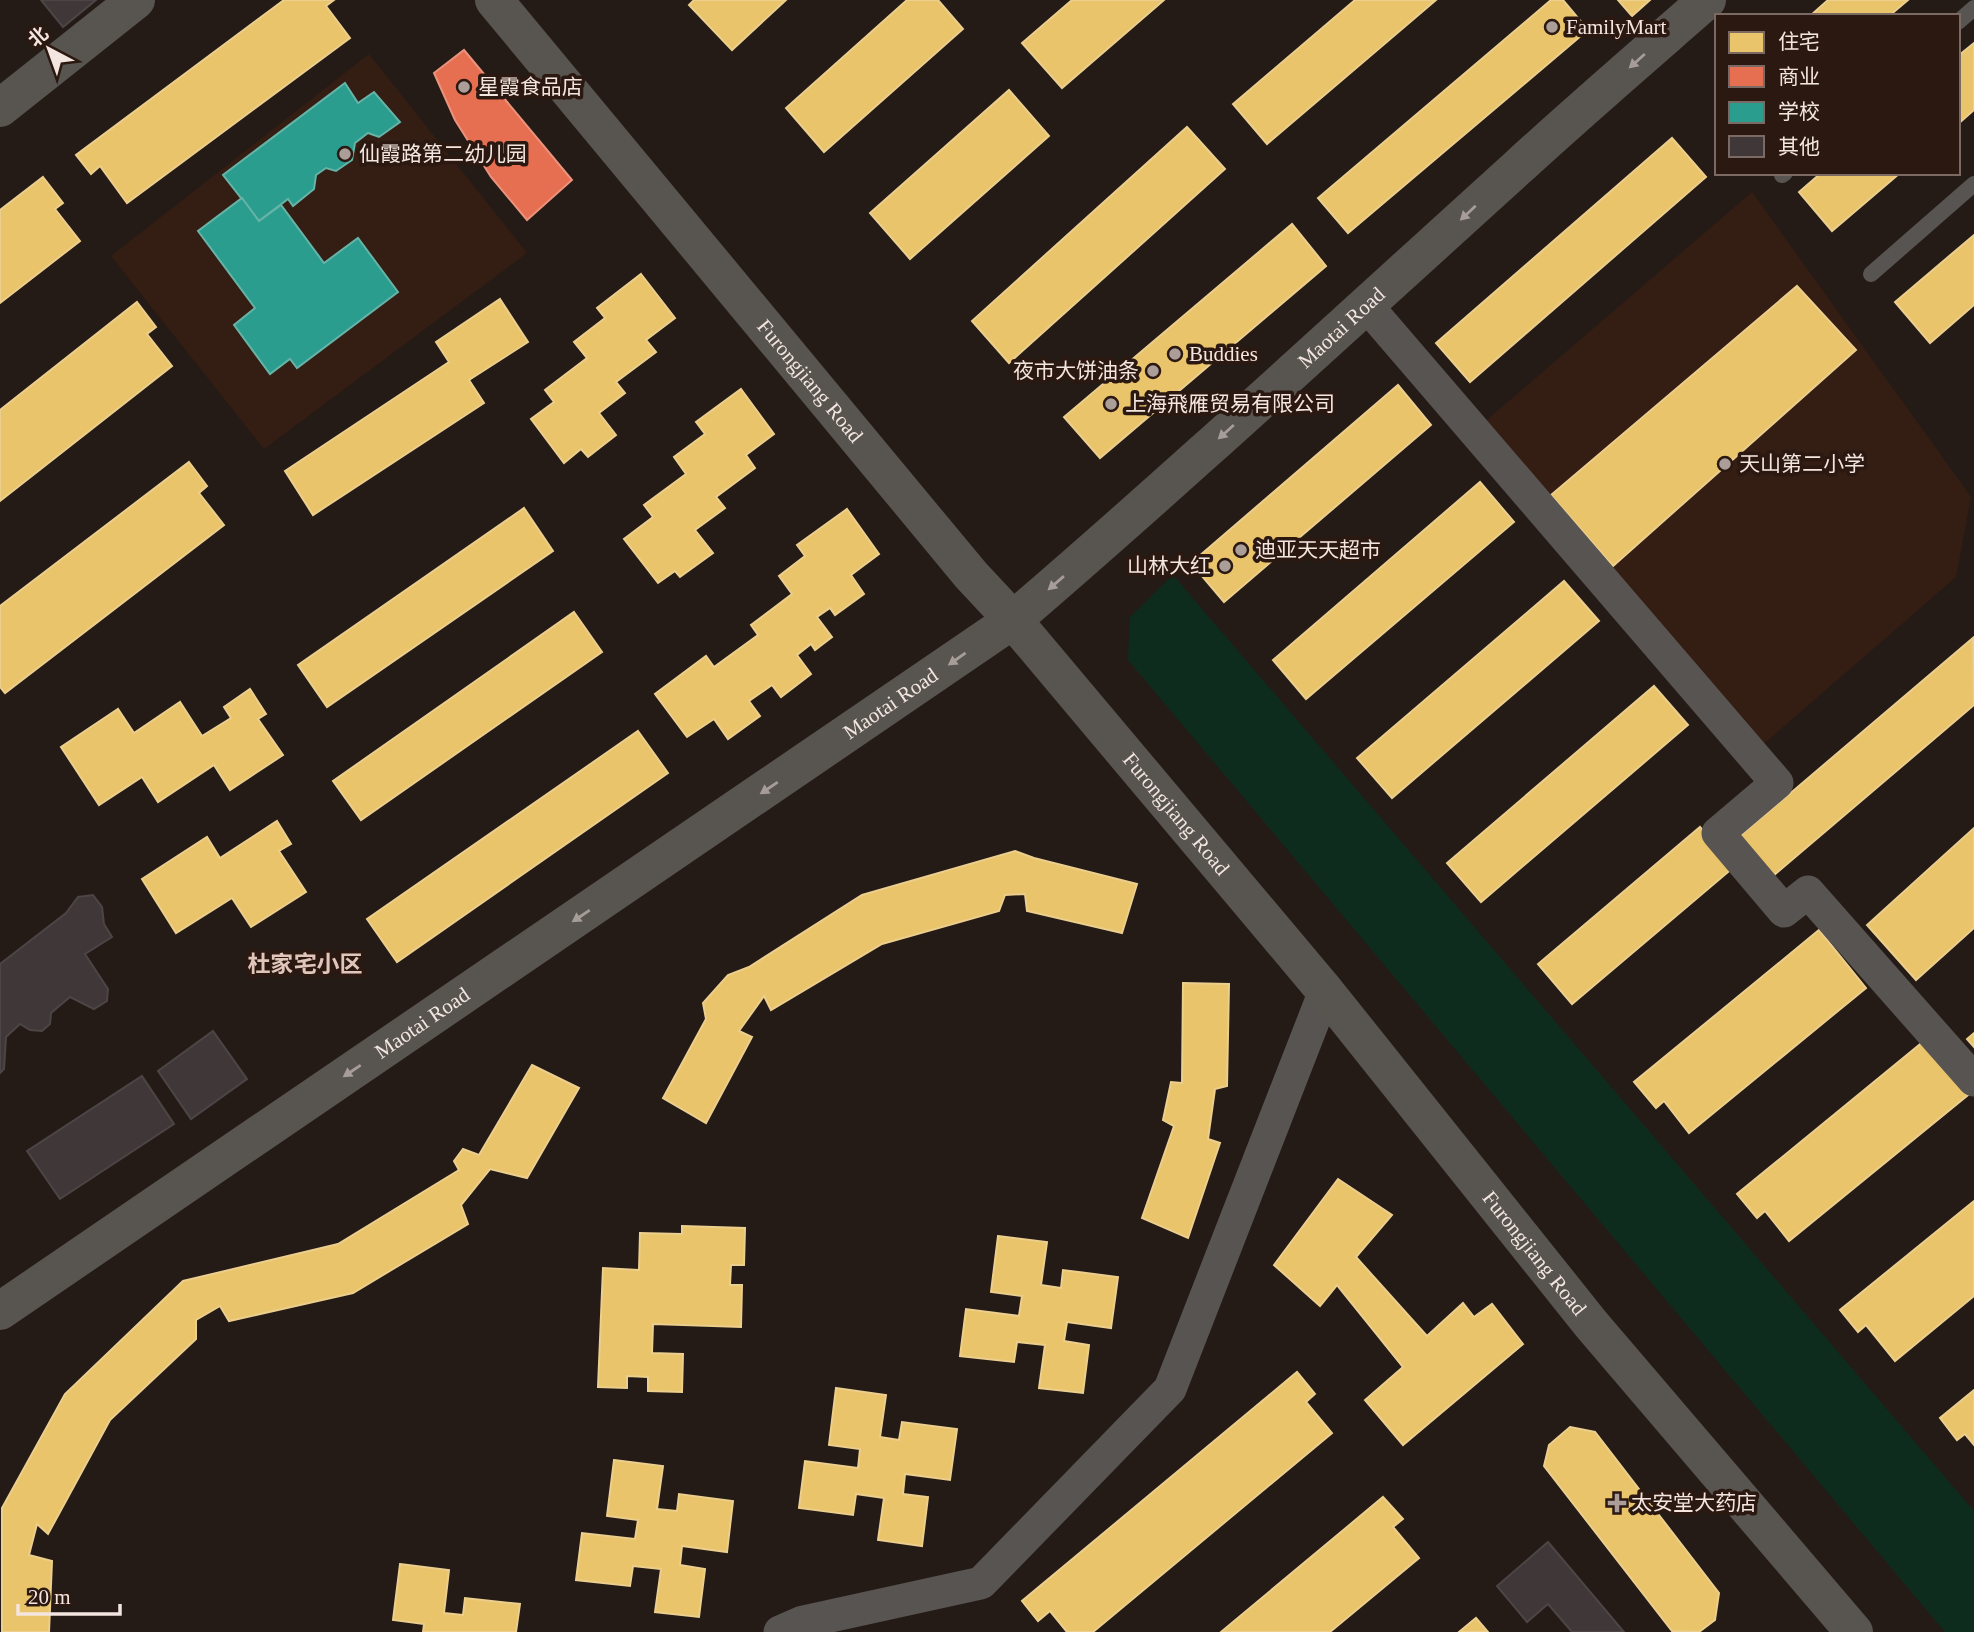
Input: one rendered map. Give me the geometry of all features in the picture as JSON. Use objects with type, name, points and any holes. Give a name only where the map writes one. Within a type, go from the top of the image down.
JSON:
[{"type":"street","points":[[0,108],[136,0]]},
{"type":"street","name":"Furongjiang Road","points":[[494,0],[953,554],[1013,620],[1325,991],[1591,1324],[1854,1632]]},
{"type":"street","name":"Maotai Road","points":[[0,1311],[1013,620],[1085,559],[1518,167],[1707,0]]},
{"type":"street","points":[[1367,306],[1777,783],[1718,833],[1784,911],[1808,892],[1974,1080]]},
{"type":"street","points":[[780,1632],[803,1622],[981,1583],[1170,1389],[1325,991]]},
{"type":"lane","points":[[1960,20],[1974,8]]},
{"type":"lane","points":[[1871,274],[1974,184]]},
{"type":"shaded area","name":"仙霞路第二幼儿园","points":[[369,54],[527,253],[264,449],[111,256]]},
{"type":"shaded area","name":"天山第二小学","points":[[1752,192],[1971,497],[1956,577],[1752,754],[1474,431]]},
{"type":"green space","points":[[1173,575],[1974,1511],[1974,1632],[1945,1632],[1128,660],[1130,617]]},
{"type":"building: 住宅","points":[[284,0],[334,0],[326,6],[350,38],[127,203],[100,166],[91,174],[76,155]]},
{"type":"building: 住宅","points":[[694,0],[786,0],[732,50],[689,5]]},
{"type":"building: 住宅","points":[[907,0],[938,0],[963,29],[824,152],[786,108]]},
{"type":"building: 住宅","points":[[1072,0],[1164,0],[1062,88],[1022,43]]},
{"type":"building: 住宅","points":[[1355,0],[1436,0],[1267,144],[1233,104]]},
{"type":"building: 住宅","points":[[1551,0],[1563,0],[1588,30],[1348,233],[1318,198]]},
{"type":"building: 住宅","points":[[1618,0],[1650,0],[1632,16]]},
{"type":"building: 住宅","points":[[1828,0],[1908,0],[1891,14],[1812,14]]},
{"type":"building: 住宅","points":[[1974,43],[1974,110],[1960,122],[1960,54]]},
{"type":"building: 住宅","points":[[1009,90],[1049,136],[910,259],[870,213]]},
{"type":"building: 住宅","points":[[1187,127],[1225,169],[1009,363],[972,321]]},
{"type":"building: 住宅","points":[[1672,138],[1706,177],[1470,382],[1436,343]]},
{"type":"building: 住宅","points":[[1819,175],[1898,175],[1832,231],[1799,192]]},
{"type":"building: 住宅","points":[[43,177],[63,203],[55,209],[80,241],[0,303],[0,210]]},
{"type":"building: 住宅","points":[[1292,224],[1326,266],[1100,458],[1064,417]]},
{"type":"building: 住宅","points":[[1974,235],[1974,305],[1930,343],[1895,302]]},
{"type":"building: 住宅","points":[[641,274],[675,318],[646,340],[656,352],[616,382],[625,393],[599,413],[616,435],[588,457],[581,449],[564,463],[531,419],[554,402],[545,390],[587,358],[574,342],[605,318],[597,308]]},
{"type":"building: 住宅","points":[[1797,286],[1856,350],[1613,566],[1551,495]]},
{"type":"building: 住宅","points":[[500,299],[528,342],[469,380],[484,403],[313,515],[285,471],[449,362],[436,342]]},
{"type":"building: 住宅","points":[[137,302],[156,327],[147,334],[172,366],[0,501],[0,410]]},
{"type":"building: 住宅","points":[[1398,385],[1431,425],[1224,602],[1191,563]]},
{"type":"building: 住宅","points":[[741,389],[774,434],[746,455],[755,468],[716,497],[725,508],[695,530],[713,553],[680,577],[675,571],[658,583],[624,539],[653,517],[644,505],[686,474],[674,457],[705,434],[696,422]]},
{"type":"building: 住宅","points":[[189,462],[207,486],[199,493],[224,525],[5,693],[0,687],[0,606]]},
{"type":"building: 住宅","points":[[1480,482],[1514,522],[1306,699],[1273,660]]},
{"type":"building: 住宅","points":[[524,508],[553,551],[327,707],[298,665]]},
{"type":"building: 住宅","points":[[847,509],[879,554],[851,575],[864,594],[835,615],[830,608],[817,617],[832,637],[815,650],[811,644],[797,655],[811,674],[781,697],[772,685],[749,701],[760,716],[728,739],[714,719],[687,737],[655,694],[706,656],[714,667],[758,635],[751,625],[792,594],[779,576],[805,556],[797,545]]},
{"type":"building: 住宅","points":[[1564,581],[1599,621],[1392,798],[1357,758]]},
{"type":"building: 住宅","points":[[574,612],[602,652],[361,820],[333,781]]},
{"type":"building: 住宅","points":[[1973,638],[1974,705],[1773,876],[1740,836]]},
{"type":"building: 住宅","points":[[1654,686],[1688,725],[1481,902],[1447,863]]},
{"type":"building: 住宅","points":[[250,689],[266,714],[258,719],[283,755],[230,790],[214,765],[158,802],[142,777],[99,805],[61,747],[118,709],[134,733],[180,702],[202,736],[231,718],[224,707]]},
{"type":"building: 住宅","points":[[638,731],[668,773],[397,962],[367,919]]},
{"type":"building: 住宅","points":[[277,821],[291,844],[279,851],[306,892],[251,927],[232,898],[176,933],[142,879],[207,837],[220,858]]},
{"type":"building: 住宅","points":[[1700,827],[1734,867],[1572,1004],[1538,964]]},
{"type":"building: 住宅","points":[[1974,828],[1974,928],[1916,980],[1867,925]]},
{"type":"building: 住宅","points":[[1015,851],[1137,884],[1122,933],[1027,911],[1025,894],[1005,895],[999,911],[882,944],[771,1010],[764,996],[739,1031],[752,1037],[706,1123],[663,1098],[706,1019],[703,1003],[728,975],[749,967],[862,895]]},
{"type":"building: 住宅","points":[[1819,930],[1866,988],[1689,1133],[1664,1101],[1656,1108],[1634,1082]]},
{"type":"building: 住宅","points":[[1183,983],[1229,984],[1227,1086],[1215,1089],[1208,1139],[1220,1143],[1188,1238],[1142,1218],[1174,1126],[1163,1120],[1171,1082],[1182,1083]]},
{"type":"building: 住宅","points":[[1974,1033],[1974,1047],[1967,1039]]},
{"type":"building: 住宅","points":[[1924,1041],[1968,1095],[1789,1241],[1765,1211],[1757,1218],[1737,1194]]},
{"type":"building: 住宅","points":[[532,1065],[579,1088],[527,1178],[490,1169],[461,1205],[468,1224],[353,1293],[229,1321],[220,1306],[196,1320],[196,1339],[110,1420],[48,1534],[37,1524],[29,1555],[52,1561],[49,1632],[2,1632],[2,1508],[65,1394],[183,1281],[338,1244],[459,1170],[454,1161],[463,1149],[479,1155]]},
{"type":"building: 住宅","points":[[1338,1179],[1392,1215],[1356,1257],[1427,1336],[1463,1303],[1474,1317],[1492,1304],[1523,1344],[1403,1445],[1365,1400],[1403,1367],[1337,1285],[1320,1306],[1274,1265]]},
{"type":"building: 住宅","points":[[1974,1201],[1974,1296],[1895,1361],[1866,1325],[1858,1332],[1840,1310]]},
{"type":"building: 住宅","points":[[682,1226],[745,1228],[744,1265],[731,1265],[730,1285],[742,1285],[741,1327],[653,1324],[652,1353],[683,1354],[682,1392],[648,1391],[648,1377],[627,1376],[627,1388],[598,1387],[603,1268],[639,1270],[640,1233],[682,1234]]},
{"type":"building: 住宅","points":[[998,1236],[1047,1242],[1041,1285],[1061,1288],[1063,1270],[1118,1277],[1111,1328],[1067,1322],[1064,1341],[1089,1345],[1083,1393],[1039,1388],[1045,1345],[1017,1342],[1014,1362],[960,1356],[966,1309],[1019,1316],[1022,1296],[991,1292]]},
{"type":"building: 住宅","points":[[1297,1372],[1315,1394],[1306,1402],[1332,1433],[1093,1632],[1067,1632],[1050,1611],[1038,1621],[1022,1601]]},
{"type":"building: 住宅","points":[[836,1388],[886,1395],[880,1437],[899,1440],[902,1422],[957,1429],[950,1480],[905,1474],[903,1494],[928,1497],[922,1546],[878,1540],[884,1498],[856,1494],[853,1515],[799,1508],[805,1461],[858,1468],[860,1449],[829,1445]]},
{"type":"building: 住宅","points":[[1974,1390],[1974,1445],[1965,1434],[1957,1440],[1940,1418]]},
{"type":"building: 住宅","points":[[1570,1427],[1595,1432],[1719,1593],[1715,1620],[1699,1632],[1672,1631],[1544,1466],[1549,1445]]},
{"type":"building: 住宅","points":[[614,1460],[663,1466],[657,1509],[677,1511],[679,1494],[733,1501],[727,1552],[682,1546],[680,1565],[705,1569],[699,1617],[655,1612],[661,1569],[633,1566],[630,1586],[576,1580],[582,1533],[635,1539],[638,1520],[607,1516]]},
{"type":"building: 住宅","points":[[1383,1497],[1403,1519],[1393,1527],[1419,1558],[1330,1632],[1221,1632]]},
{"type":"building: 住宅","points":[[400,1564],[449,1570],[444,1613],[463,1615],[465,1598],[520,1604],[516,1632],[423,1632],[424,1624],[393,1620]]},
{"type":"building: 住宅","points":[[1476,1618],[1488,1632],[1459,1632]]},
{"type":"building: 商业","points":[[464,50],[572,180],[527,220],[491,177],[455,120],[434,73]]},
{"type":"building: 学校","points":[[345,83],[358,103],[374,92],[400,122],[379,137],[368,133],[355,143],[352,160],[336,171],[326,168],[316,175],[314,189],[293,206],[288,199],[259,221],[223,175]]},
{"type":"building: 学校","points":[[242,198],[259,221],[281,205],[324,263],[358,238],[398,292],[297,368],[290,359],[270,374],[234,325],[255,308],[198,231]]},
{"type":"building: 其他","points":[[41,0],[96,0],[63,27]]},
{"type":"building: 其他","points":[[93,895],[102,907],[104,924],[112,937],[85,954],[108,989],[107,1001],[94,1009],[70,997],[51,1013],[50,1024],[42,1031],[30,1030],[20,1024],[6,1037],[4,1069],[0,1073],[0,964],[66,913],[78,897]]},
{"type":"building: 其他","points":[[213,1031],[247,1079],[191,1119],[158,1071]]},
{"type":"building: 其他","points":[[142,1076],[174,1124],[60,1199],[27,1151]]},
{"type":"building: 其他","points":[[1548,1542],[1624,1632],[1572,1632],[1548,1604],[1527,1622],[1497,1586]]},
{"type":"place","name":"FamilyMart","points":[[1552,27]]},
{"type":"place","name":"星霞食品店","points":[[464,87]]},
{"type":"place","name":"仙霞路第二幼儿园","points":[[345,154]]},
{"type":"place","name":"Buddies","points":[[1175,354]]},
{"type":"place","name":"夜市大饼油条","points":[[1153,371]]},
{"type":"place","name":"上海飛雁贸易有限公司","points":[[1111,404]]},
{"type":"place","name":"天山第二小学","points":[[1725,464]]},
{"type":"place","name":"迪亚天天超市","points":[[1241,550]]},
{"type":"place","name":"山林大红","points":[[1225,566]]},
{"type":"place","name":"太安堂大药店","points":[[1617,1503]]},
{"type":"district","name":"杜家宅小区","points":[[305,964]]}]
